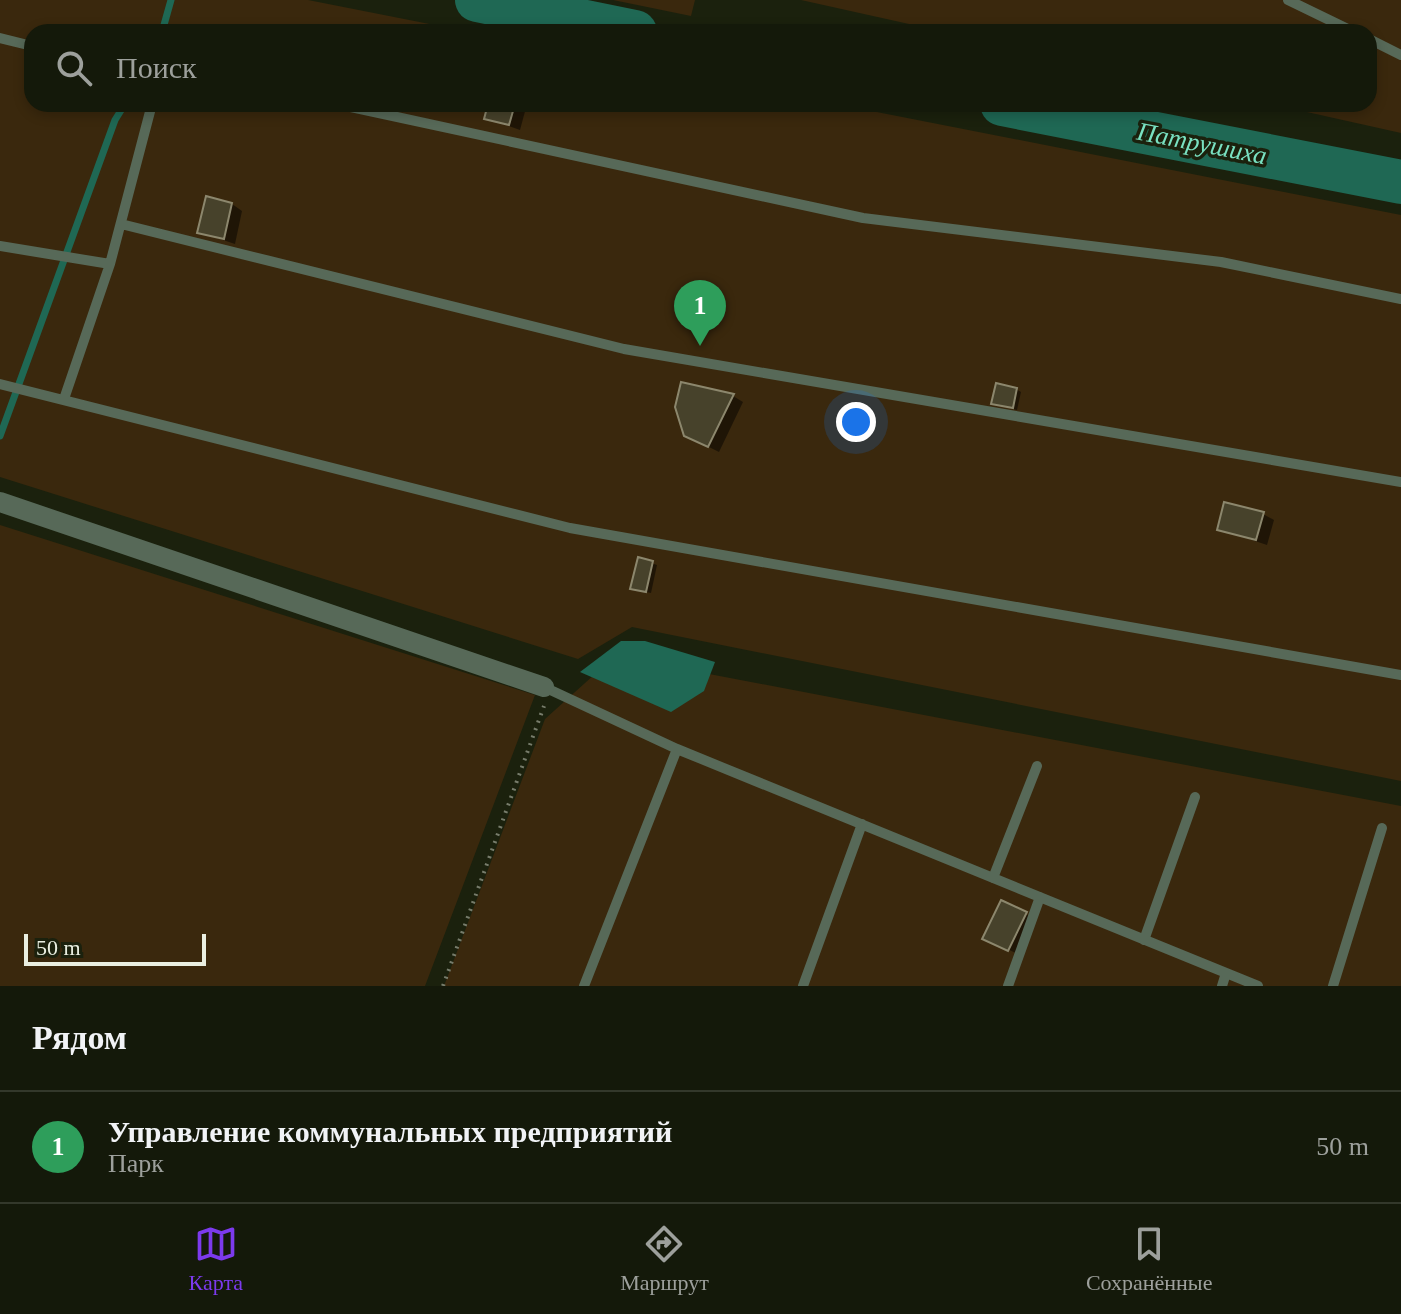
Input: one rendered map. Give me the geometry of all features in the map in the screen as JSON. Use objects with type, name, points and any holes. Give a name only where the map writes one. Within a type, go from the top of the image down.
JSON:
[{"type":"street","points":[[0,502],[544,687]]},
{"type":"lane","points":[[1288,0],[1338,24]]},
{"type":"lane","points":[[0,38],[24,44]]},
{"type":"lane","points":[[1377,43],[1401,55]]},
{"type":"lane","points":[[64,399],[110,264],[150,112]]},
{"type":"lane","points":[[374,112],[863,218],[1221,262],[1401,299]]},
{"type":"lane","points":[[121,224],[624,349],[1401,482]]},
{"type":"lane","points":[[0,246],[110,264]]},
{"type":"lane","points":[[0,384],[570,528],[1401,675]]},
{"type":"lane","points":[[544,687],[677,749],[1258,986]]},
{"type":"lane","points":[[584,986],[677,749]]},
{"type":"lane","points":[[993,878],[1037,766]]},
{"type":"lane","points":[[1144,940],[1195,797]]},
{"type":"lane","points":[[803,986],[862,824]]},
{"type":"lane","points":[[1333,986],[1382,828]]},
{"type":"lane","points":[[1008,986],[1040,897]]},
{"type":"lane","points":[[1222,986],[1226,973]]},
{"type":"path","points":[[443,986],[546,700],[544,687]]},
{"type":"shaded area","points":[[0,0],[308,0],[430,24],[24,24],[24,112],[877,112],[1401,215],[1401,781],[632,627],[578,659],[0,477]]},
{"type":"shaded area","points":[[613,0],[695,0],[691,16]]},
{"type":"shaded area","points":[[801,0],[1401,0],[1401,133],[1307,112],[1377,112],[1377,24],[909,24]]},
{"type":"shaded area","points":[[0,525],[535,695],[425,986],[0,986]]},
{"type":"shaded area","points":[[615,656],[1401,806],[1401,986],[444,986],[545,719]]},
{"type":"water","points":[[621,641],[645,641],[715,662],[704,691],[671,712],[580,672]]},
{"type":"building","points":[[486,112],[513,112],[509,125],[484,119]]},
{"type":"building","points":[[206,196],[232,203],[224,239],[197,233]]},
{"type":"building","points":[[681,382],[734,394],[708,447],[684,436],[675,407]]},
{"type":"building","points":[[996,383],[1017,388],[1013,408],[991,404]]},
{"type":"building","points":[[1224,502],[1264,512],[1256,540],[1217,530]]},
{"type":"building","points":[[638,557],[653,561],[646,592],[630,589]]},
{"type":"building","points":[[1001,900],[1027,912],[1008,951],[982,939]]},
{"type":"waterway","points":[[164,24],[171,0]]},
{"type":"waterway","name":"Патрушиха","points":[[477,0],[596,24]]},
{"type":"waterway","points":[[0,436],[120,112]]},
{"type":"waterway","name":"Патрушиха","points":[[1043,112],[1401,182]]},
{"type":"place","name":"Управление коммунальных предприятий","points":[[700,346]]}]
